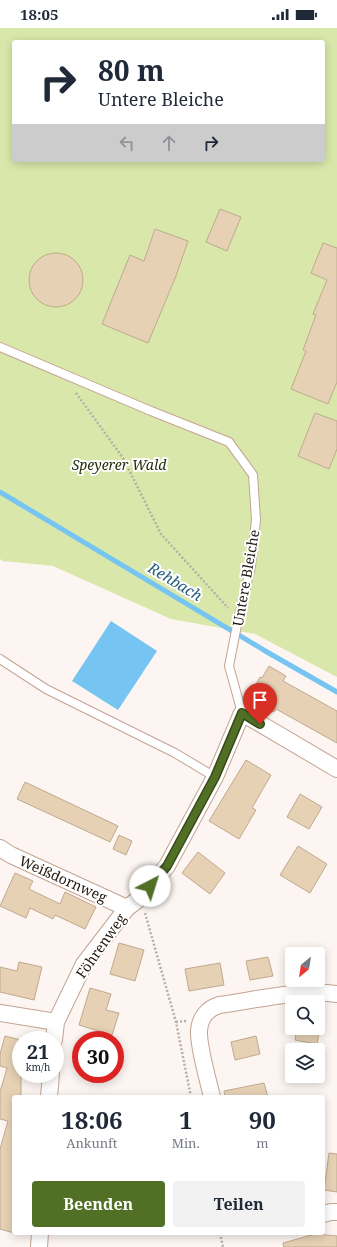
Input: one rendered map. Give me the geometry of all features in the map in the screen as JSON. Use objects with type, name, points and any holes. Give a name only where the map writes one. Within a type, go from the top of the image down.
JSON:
[{"type":"street","name":"Föhrenweg","points":[[55,1031],[56,1022],[84,964],[127,908],[140,898],[167,866],[215,777],[242,713]]},
{"type":"street","points":[[242,713],[337,769]]},
{"type":"street","name":"Weißdornweg","points":[[0,848],[11,855],[127,908]]},
{"type":"street","points":[[212,1095],[200,1042],[199,1030],[206,1012],[219,1005],[293,994],[324,992],[337,994]]},
{"type":"street","points":[[0,1012],[56,1022]]},
{"type":"street","points":[[49,1095],[50,1083]]},
{"type":"street","points":[[325,1214],[337,1212]]},
{"type":"street","points":[[39,1247],[40,1235]]},
{"type":"lane","name":"Untere Bleiche","points":[[0,347],[229,442],[253,475],[256,520],[251,566],[229,666],[242,713]]},
{"type":"lane","points":[[0,659],[46,689],[175,753],[215,777]]},
{"type":"path","points":[[62,374],[123,458],[161,534],[238,620]]},
{"type":"path","points":[[140,898],[176,1022],[191,1095]]},
{"type":"path","points":[[220,1235],[223,1247]]},
{"type":"green space","name":"Speyerer Wald","points":[[0,28],[337,28],[337,677],[255,634],[171,619],[53,566],[3,561],[0,559]]},
{"type":"water","points":[[111,621],[157,651],[118,710],[72,681]]},
{"type":"building","points":[[220,209],[241,217],[227,251],[206,242]]},
{"type":"building","points":[[155,229],[188,241],[176,276],[148,343],[102,324],[130,255],[144,261]]},
{"type":"building","points":[[323,243],[337,248],[337,382],[328,404],[291,389],[306,351],[303,350],[316,315],[313,314],[327,280],[311,273]]},
{"type":"building","points":[[56,253],[66,255],[75,261],[81,270],[83,280],[81,290],[75,299],[66,305],[56,307],[46,305],[37,299],[31,290],[29,280],[31,270],[37,261],[46,255]]},
{"type":"building","points":[[315,413],[337,421],[337,449],[329,469],[298,456]]},
{"type":"building","points":[[269,666],[286,676],[283,681],[337,711],[337,743],[276,709],[274,712],[249,698],[260,677],[262,678]]},
{"type":"building","points":[[246,760],[271,775],[252,808],[256,810],[239,839],[209,821]]},
{"type":"building","points":[[25,782],[118,826],[110,842],[17,799]]},
{"type":"building","points":[[300,794],[322,807],[309,829],[287,817]]},
{"type":"building","points":[[119,835],[132,841],[126,855],[113,849]]},
{"type":"building","points":[[298,846],[327,864],[310,893],[280,875]]},
{"type":"building","points":[[198,852],[225,873],[210,894],[182,873]]},
{"type":"building","points":[[15,873],[33,881],[29,889],[60,904],[65,892],[96,907],[85,929],[55,915],[53,919],[30,908],[26,918],[0,906]]},
{"type":"building","points":[[119,943],[144,950],[135,981],[110,974]]},
{"type":"building","points":[[268,957],[273,976],[250,980],[246,961]]},
{"type":"building","points":[[19,962],[42,967],[34,1000],[0,992],[0,967],[17,971]]},
{"type":"building","points":[[220,963],[224,985],[189,991],[185,969]]},
{"type":"building","points":[[90,988],[111,994],[106,1010],[119,1013],[113,1031],[99,1031],[79,1025]]},
{"type":"building","points":[[296,1035],[319,1035],[317,1043],[295,1040]]},
{"type":"building","points":[[5,1036],[12,1038],[12,1083],[21,1083],[21,1095],[12,1095],[12,1232],[0,1229],[0,1149],[8,1121],[0,1119],[0,1092],[7,1068],[0,1066],[0,1054]]},
{"type":"building","points":[[256,1036],[260,1054],[235,1060],[231,1042]]},
{"type":"building","points":[[264,1083],[267,1095],[225,1095],[224,1091]]},
{"type":"building","points":[[329,1153],[337,1154],[337,1192],[325,1190]]},
{"type":"building","points":[[311,1235],[337,1236],[337,1247],[284,1247],[283,1243]]},
{"type":"waterway","name":"Rehbach","points":[[0,492],[267,652],[337,692]]},
{"type":"route","points":[[150,886],[167,866],[215,777],[242,713],[260,724]]}]
